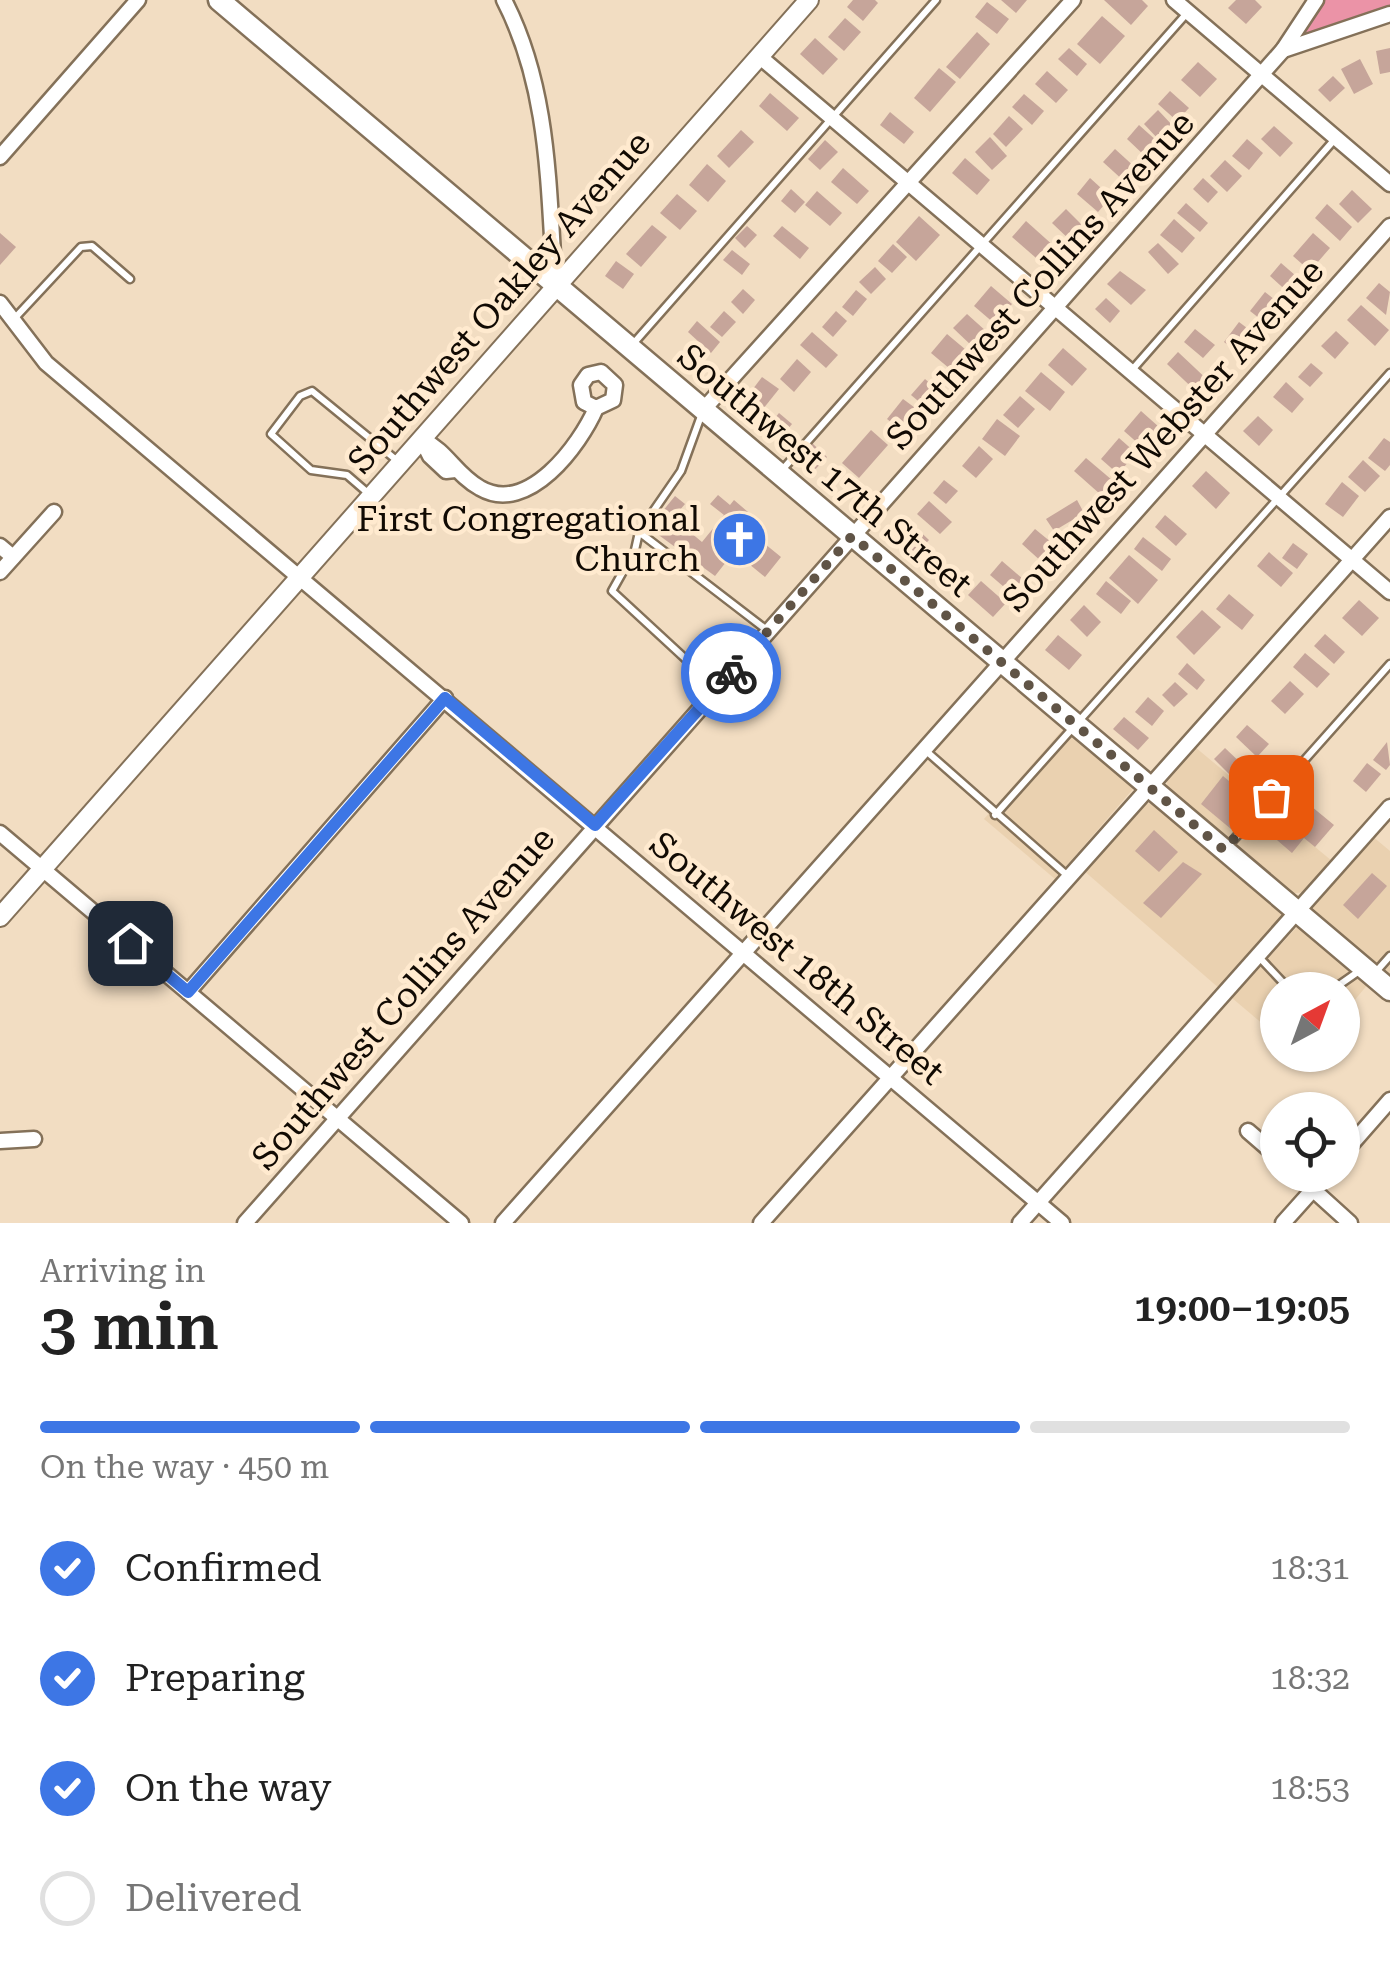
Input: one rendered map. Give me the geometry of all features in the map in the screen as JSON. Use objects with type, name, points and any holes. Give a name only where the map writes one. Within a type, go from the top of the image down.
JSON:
[{"type":"main road","name":"Southwest 17th Street","points":[[219,0],[1390,990]]},
{"type":"street","points":[[0,156],[138,0]]},
{"type":"street","points":[[504,0],[526,50],[540,101],[555,285]]},
{"type":"street","name":"Southwest Oakley Avenue","points":[[0,917],[809,0]]},
{"type":"street","points":[[704,410],[1072,0]]},
{"type":"street","points":[[1174,0],[1390,184]]},
{"type":"street","name":"Southwest Collins Avenue","points":[[245,1223],[1283,50],[1316,0]]},
{"type":"street","points":[[1283,50],[1390,14]]},
{"type":"street","points":[[760,56],[1390,592]]},
{"type":"street","name":"Southwest Webster Avenue","points":[[503,1223],[1390,226]]},
{"type":"street","name":"Southwest 18th Street","points":[[0,303],[46,363],[1062,1223]]},
{"type":"street","points":[[422,440],[446,471],[456,470],[486,492],[522,492],[543,478],[588,424],[596,408]]},
{"type":"street","points":[[0,572],[54,512]]},
{"type":"street","points":[[761,1223],[1390,516]]},
{"type":"street","points":[[0,546],[13,558]]},
{"type":"street","points":[[188,992],[445,698]]},
{"type":"street","points":[[1020,1223],[1390,807]]},
{"type":"street","points":[[0,834],[461,1223]]},
{"type":"street","points":[[1360,1134],[1390,1100]]},
{"type":"street","points":[[1248,1130],[1260,1141]]},
{"type":"street","points":[[0,1141],[34,1139]]},
{"type":"street","points":[[1282,1223],[1311,1192]]},
{"type":"street","points":[[1315,1192],[1350,1223]]},
{"type":"lane","points":[[630,348],[835,120],[936,0]]},
{"type":"lane","points":[[779,474],[1188,12]]},
{"type":"lane","points":[[1130,372],[1336,138]]},
{"type":"lane","points":[[13,320],[81,246],[92,246],[130,280]]},
{"type":"lane","points":[[996,815],[1390,373]]},
{"type":"lane","points":[[372,496],[347,476],[311,470],[271,434],[300,396],[312,391],[400,464]]},
{"type":"lane","points":[[704,410],[682,470],[639,532],[635,550],[612,591],[718,688]]},
{"type":"lane","points":[[639,532],[768,631]]},
{"type":"lane","points":[[1224,850],[1390,664]]},
{"type":"lane","points":[[924,750],[1069,877]]},
{"type":"lane","points":[[1360,976],[1390,956]]},
{"type":"lane","points":[[1259,958],[1273,972]]},
{"type":"shaded area","points":[[1324,0],[1390,0],[1390,6],[1301,36],[1299,28]]},
{"type":"shaded area","points":[[1065,727],[1133,789],[1055,879],[984,819]]},
{"type":"shaded area","points":[[1195,747],[1332,861],[1304,892],[1289,894],[1169,792],[1166,780]]},
{"type":"shaded area","points":[[1154,803],[1282,913],[1277,926],[1220,989],[1083,870],[1142,804]]},
{"type":"shaded area","points":[[1372,836],[1390,851],[1390,978],[1312,909]]},
{"type":"shaded area","points":[[1297,927],[1355,972],[1260,972],[1260,1022],[1232,998]]},
{"type":"shaded area","points":[[1360,976],[1369,983],[1360,994]]},
{"type":"building","points":[[853,0],[878,3],[863,21],[847,7]]},
{"type":"building","points":[[1001,0],[1027,0],[1016,13]]},
{"type":"building","points":[[1104,0],[1142,0],[1148,6],[1131,25]]},
{"type":"building","points":[[1236,0],[1255,0],[1262,7],[1246,24],[1228,8]]},
{"type":"building","points":[[987,2],[1009,19],[997,34],[975,17]]},
{"type":"building","points":[[1102,16],[1125,36],[1100,64],[1077,44]]},
{"type":"building","points":[[845,18],[861,32],[844,51],[828,37]]},
{"type":"building","points":[[977,32],[990,44],[960,79],[946,67]]},
{"type":"building","points":[[815,38],[838,59],[823,75],[800,54]]},
{"type":"building","points":[[1069,48],[1087,64],[1077,76],[1058,59]]},
{"type":"building","points":[[1390,48],[1390,72],[1380,74],[1376,51]]},
{"type":"building","points":[[1360,59],[1373,84],[1354,94],[1341,69]]},
{"type":"building","points":[[1198,62],[1217,79],[1200,97],[1181,80]]},
{"type":"building","points":[[939,68],[956,82],[930,112],[914,98]]},
{"type":"building","points":[[1047,71],[1068,90],[1056,103],[1035,84]]},
{"type":"building","points":[[1333,76],[1345,88],[1330,102],[1318,90]]},
{"type":"building","points":[[1170,91],[1189,108],[1177,121],[1158,104]]},
{"type":"building","points":[[770,93],[799,118],[787,131],[759,106]]},
{"type":"building","points":[[1024,94],[1044,111],[1032,125],[1012,107]]},
{"type":"building","points":[[1158,110],[1173,126],[1159,140],[1144,124]]},
{"type":"building","points":[[890,112],[914,132],[904,144],[880,125]]},
{"type":"building","points":[[1009,116],[1023,129],[1006,147],[993,134]]},
{"type":"building","points":[[1139,125],[1158,142],[1145,156],[1127,139]]},
{"type":"building","points":[[1274,126],[1293,143],[1280,157],[1261,139]]},
{"type":"building","points":[[741,130],[754,142],[729,168],[717,156]]},
{"type":"building","points":[[990,137],[1007,156],[992,170],[975,152]]},
{"type":"building","points":[[1247,139],[1263,153],[1249,170],[1232,156]]},
{"type":"building","points":[[825,140],[838,152],[820,170],[808,159]]},
{"type":"building","points":[[1115,149],[1137,169],[1125,182],[1103,162]]},
{"type":"building","points":[[965,158],[990,180],[977,195],[952,173]]},
{"type":"building","points":[[1225,160],[1242,176],[1227,192],[1210,176]]},
{"type":"building","points":[[707,164],[726,181],[708,202],[689,185]]},
{"type":"building","points":[[843,168],[869,191],[857,204],[831,182]]},
{"type":"building","points":[[1090,178],[1111,197],[1098,212],[1077,194]]},
{"type":"building","points":[[1203,178],[1218,192],[1208,203],[1193,189]]},
{"type":"building","points":[[791,189],[805,202],[795,213],[781,201]]},
{"type":"building","points":[[1352,190],[1372,209],[1358,223],[1339,204]]},
{"type":"building","points":[[817,191],[842,213],[830,226],[805,205]]},
{"type":"building","points":[[677,194],[697,211],[680,230],[660,213]]},
{"type":"building","points":[[1186,203],[1208,223],[1200,232],[1177,213]]},
{"type":"building","points":[[1327,204],[1352,227],[1340,241],[1315,218]]},
{"type":"building","points":[[1066,209],[1086,229],[1072,242],[1052,223]]},
{"type":"building","points":[[919,216],[940,235],[916,261],[896,242]]},
{"type":"building","points":[[1174,219],[1195,238],[1182,253],[1160,235]]},
{"type":"building","points":[[1026,221],[1065,256],[1051,271],[1012,237]]},
{"type":"building","points":[[652,225],[667,237],[641,267],[626,254]]},
{"type":"building","points":[[747,226],[757,235],[745,248],[735,238]]},
{"type":"building","points":[[782,226],[809,248],[800,259],[773,236]]},
{"type":"building","points":[[0,233],[16,247],[0,265]]},
{"type":"building","points":[[1313,233],[1330,248],[1310,271],[1293,256]]},
{"type":"building","points":[[1158,243],[1179,264],[1168,274],[1148,252]]},
{"type":"building","points":[[893,244],[907,257],[892,273],[878,261]]},
{"type":"building","points":[[732,250],[750,264],[742,275],[723,260]]},
{"type":"building","points":[[616,261],[634,274],[623,289],[605,276]]},
{"type":"building","points":[[1281,263],[1303,282],[1291,295],[1270,276]]},
{"type":"building","points":[[875,267],[886,279],[871,294],[859,282]]},
{"type":"building","points":[[1120,271],[1146,290],[1131,305],[1107,284]]},
{"type":"building","points":[[1379,283],[1390,292],[1386,315],[1366,298]]},
{"type":"building","points":[[991,286],[1012,304],[995,324],[974,306]]},
{"type":"building","points":[[743,289],[755,300],[743,314],[731,302]]},
{"type":"building","points":[[856,290],[867,299],[853,316],[842,307]]},
{"type":"building","points":[[1265,292],[1279,303],[1264,322],[1250,311]]},
{"type":"building","points":[[1106,298],[1120,311],[1110,323],[1095,309]]},
{"type":"building","points":[[1361,305],[1389,330],[1375,346],[1347,320]]},
{"type":"building","points":[[724,311],[736,322],[722,337],[710,327]]},
{"type":"building","points":[[836,311],[847,321],[833,337],[822,327]]},
{"type":"building","points":[[967,314],[987,332],[973,347],[953,328]]},
{"type":"building","points":[[697,321],[720,342],[711,353],[688,332]]},
{"type":"building","points":[[1239,322],[1255,334],[1240,354],[1224,342]]},
{"type":"building","points":[[1195,329],[1215,345],[1203,358],[1184,342]]},
{"type":"building","points":[[1336,331],[1349,343],[1335,359],[1321,346]]},
{"type":"building","points":[[812,332],[838,355],[826,368],[800,345]]},
{"type":"building","points":[[947,334],[972,355],[956,374],[931,353]]},
{"type":"building","points":[[1063,348],[1087,369],[1072,386],[1048,365]]},
{"type":"building","points":[[1178,352],[1212,384],[1201,396],[1167,364]]},
{"type":"building","points":[[797,359],[811,372],[794,392],[780,379]]},
{"type":"building","points":[[1311,363],[1323,373],[1310,387],[1298,377]]},
{"type":"building","points":[[1041,372],[1065,392],[1050,411],[1025,391]]},
{"type":"building","points":[[762,377],[779,389],[759,414],[743,402]]},
{"type":"building","points":[[925,379],[938,390],[924,406],[911,395]]},
{"type":"building","points":[[1286,382],[1304,399],[1292,413],[1273,397]]},
{"type":"building","points":[[1020,396],[1035,409],[1018,428],[1003,415]]},
{"type":"building","points":[[903,399],[918,410],[902,431],[887,419]]},
{"type":"building","points":[[1141,411],[1159,427],[1141,446],[1124,431]]},
{"type":"building","points":[[779,413],[792,424],[784,434],[770,424]]},
{"type":"building","points":[[1258,416],[1273,430],[1259,446],[1243,431]]},
{"type":"building","points":[[997,419],[1020,436],[1005,456],[982,439]]},
{"type":"building","points":[[871,430],[888,445],[859,478],[842,463]]},
{"type":"building","points":[[1119,438],[1136,453],[1118,474],[1101,459]]},
{"type":"building","points":[[1384,438],[1390,442],[1390,465],[1385,471],[1368,458]]},
{"type":"building","points":[[812,443],[827,457],[811,474],[796,460]]},
{"type":"building","points":[[979,446],[993,459],[976,478],[962,466]]},
{"type":"building","points":[[1086,458],[1112,480],[1100,494],[1074,471]]},
{"type":"building","points":[[1363,460],[1380,476],[1365,492],[1348,477]]},
{"type":"building","points":[[1206,471],[1230,493],[1216,509],[1192,486]]},
{"type":"building","points":[[944,480],[958,491],[946,504],[933,493]]},
{"type":"building","points":[[1342,482],[1359,496],[1343,517],[1325,504]]},
{"type":"building","points":[[718,495],[730,505],[734,500],[748,512],[742,525],[781,557],[765,577],[727,546],[723,551],[730,557],[715,576],[649,528],[675,496],[685,504],[673,518],[702,542],[724,515],[710,504]]},
{"type":"building","points":[[1077,500],[1084,513],[1054,531],[1046,519]]},
{"type":"building","points":[[929,501],[952,522],[940,534],[917,514]]},
{"type":"building","points":[[1165,515],[1187,534],[1176,546],[1155,527]]},
{"type":"building","points":[[911,523],[929,540],[914,556],[896,539]]},
{"type":"building","points":[[1035,529],[1057,547],[1043,563],[1022,544]]},
{"type":"building","points":[[1143,537],[1171,559],[1162,571],[1134,549]]},
{"type":"building","points":[[1293,543],[1308,554],[1297,569],[1282,558]]},
{"type":"building","points":[[1269,552],[1293,573],[1281,587],[1257,566]]},
{"type":"building","points":[[1129,555],[1158,580],[1138,604],[1109,578]]},
{"type":"building","points":[[1002,561],[1023,579],[1011,593],[990,575]]},
{"type":"building","points":[[981,581],[1006,603],[993,617],[968,595]]},
{"type":"building","points":[[1106,581],[1131,601],[1121,614],[1096,594]]},
{"type":"building","points":[[1229,594],[1254,615],[1242,630],[1216,609]]},
{"type":"building","points":[[1359,600],[1379,618],[1362,636],[1342,618]]},
{"type":"building","points":[[1084,605],[1101,622],[1087,637],[1070,620]]},
{"type":"building","points":[[1202,610],[1221,627],[1194,655],[1176,637]]},
{"type":"building","points":[[1325,634],[1345,652],[1334,664],[1314,646]]},
{"type":"building","points":[[1058,635],[1082,655],[1069,670],[1045,650]]},
{"type":"building","points":[[1305,653],[1330,674],[1317,688],[1293,667]]},
{"type":"building","points":[[1187,663],[1205,680],[1197,690],[1178,674]]},
{"type":"building","points":[[1290,681],[1304,694],[1285,714],[1271,701]]},
{"type":"building","points":[[1175,682],[1188,694],[1174,707],[1162,695]]},
{"type":"building","points":[[1148,697],[1164,711],[1152,726],[1135,712]]},
{"type":"building","points":[[1124,717],[1149,738],[1138,750],[1113,729]]},
{"type":"building","points":[[1247,725],[1269,744],[1257,757],[1236,737]]},
{"type":"building","points":[[1387,742],[1390,765],[1386,770],[1373,760]]},
{"type":"building","points":[[1225,748],[1245,767],[1233,778],[1214,759]]},
{"type":"building","points":[[1367,763],[1381,774],[1366,792],[1353,781]]},
{"type":"building","points":[[1223,776],[1253,801],[1231,829],[1201,804]]},
{"type":"building","points":[[1300,797],[1334,825],[1315,847],[1304,838],[1292,853],[1270,834]]},
{"type":"building","points":[[1154,830],[1178,852],[1159,872],[1135,851]]},
{"type":"building","points":[[1183,862],[1202,874],[1161,918],[1143,903]]},
{"type":"building","points":[[1372,873],[1387,886],[1358,919],[1343,905]]},
{"type":"way so far","points":[[731,673],[852,536],[1224,850],[1271,797]]},
{"type":"place","name":"First Congregational Church","points":[[739,539]]},
{"type":"route","points":[[130,943],[188,992],[445,698],[595,825],[731,673]]}]
